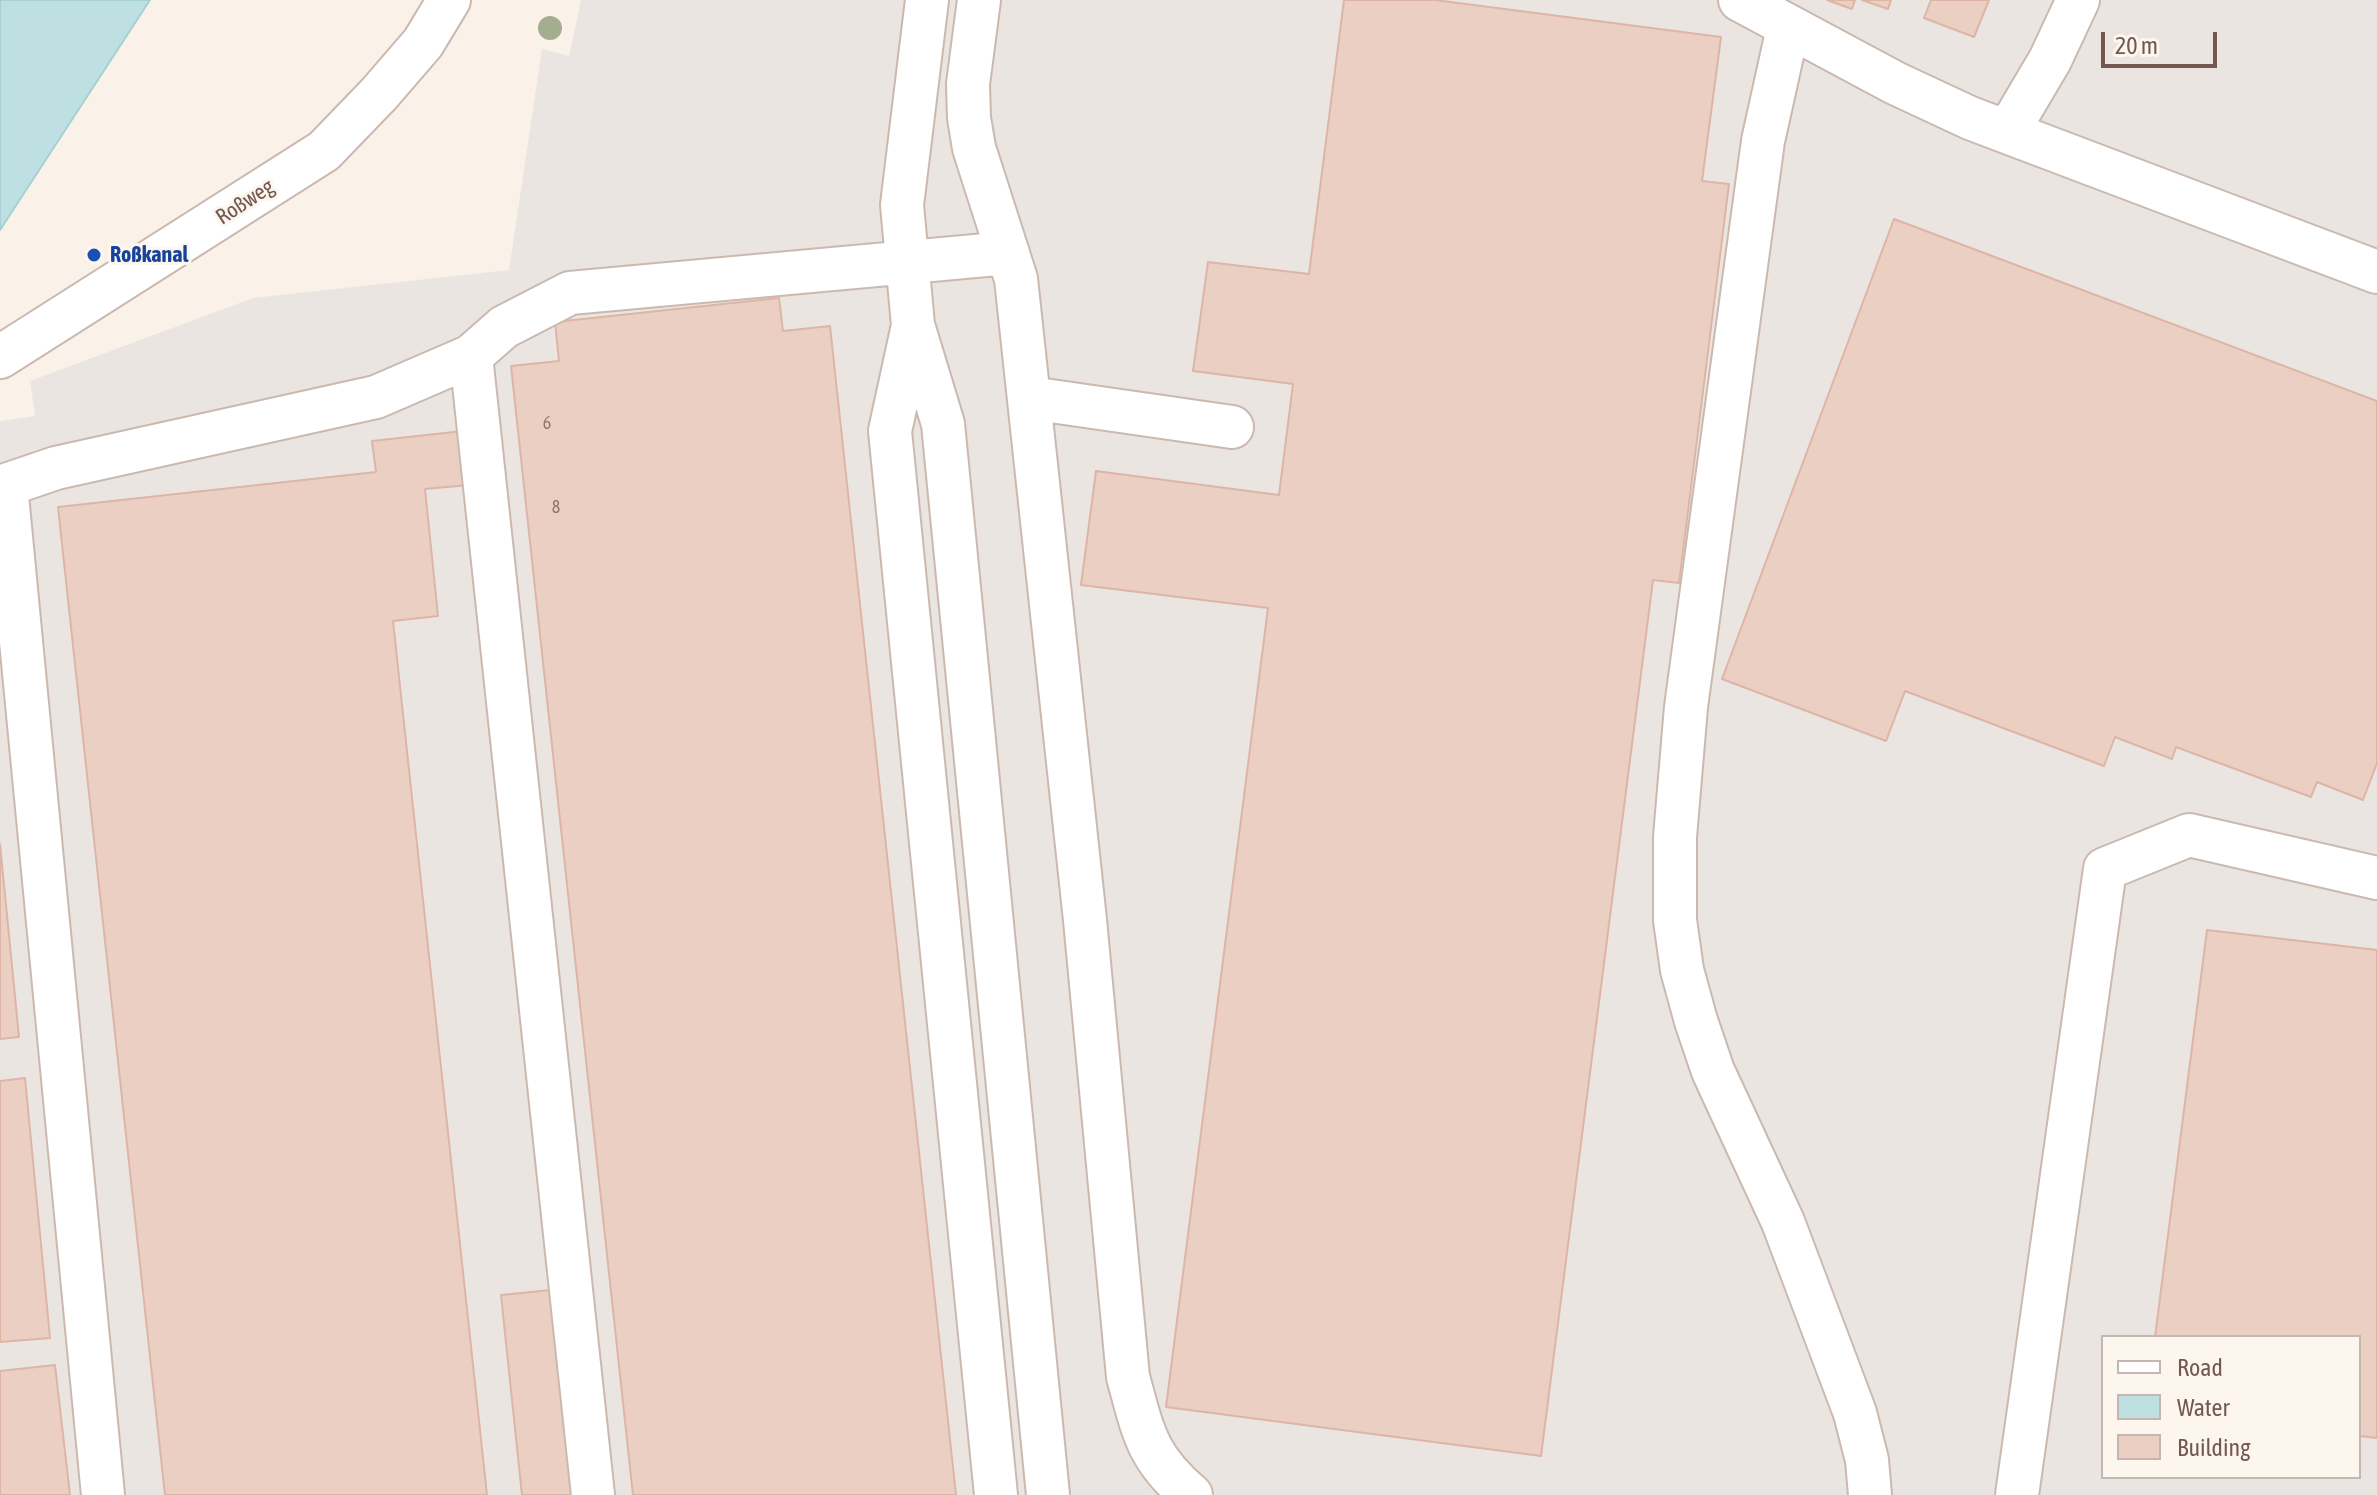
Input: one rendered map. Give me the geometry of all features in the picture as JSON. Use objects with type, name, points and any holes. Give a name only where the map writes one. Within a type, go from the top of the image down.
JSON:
[{"type":"street","name":"Roßweg","points":[[0,357],[324,151],[423,43],[449,0]]},
{"type":"street","points":[[927,0],[902,205],[913,325],[943,424],[1048,1495]]},
{"type":"street","points":[[979,0],[968,84],[969,118],[974,148],[1016,279],[1086,935],[1128,1377],[1146,1441],[1168,1475],[1191,1495]]},
{"type":"street","points":[[1740,0],[1788,28],[1937,103],[2377,272]]},
{"type":"street","points":[[2008,131],[2050,60],[2078,0]]},
{"type":"street","points":[[1788,28],[1763,141],[1686,707],[1675,837],[1675,920],[1682,970],[1704,1046],[1783,1222],[1855,1413],[1867,1460],[1870,1495]]},
{"type":"street","points":[[103,1495],[6,485],[56,468],[376,397],[471,356],[504,327],[570,293],[1008,253]]},
{"type":"street","points":[[913,325],[890,431],[996,1495]]},
{"type":"street","points":[[471,356],[593,1495]]},
{"type":"street","points":[[1030,398],[1232,427]]},
{"type":"street","points":[[2017,1495],[2105,869],[2189,835],[2377,878]]},
{"type":"shaded area","points":[[581,0],[2377,0],[2377,1495],[0,1495],[0,421],[35,416],[30,381],[253,298],[509,270],[542,49],[569,56]]},
{"type":"water","points":[[0,0],[150,0],[0,230]]},
{"type":"building","points":[[1344,0],[1435,0],[1721,37],[1702,181],[1729,184],[1679,583],[1653,580],[1541,1456],[1166,1407],[1268,608],[1081,585],[1096,471],[1279,495],[1293,384],[1193,371],[1208,262],[1309,274]]},
{"type":"building","points":[[1827,0],[1855,0],[1852,9]]},
{"type":"building","points":[[1862,0],[1891,0],[1888,9]]},
{"type":"building","points":[[1931,0],[1989,0],[1974,37],[1924,18]]},
{"type":"building","points":[[1894,219],[2377,401],[2377,763],[2363,800],[2317,782],[2311,797],[2176,747],[2172,759],[2115,737],[2104,766],[1905,691],[1886,741],[1722,679]]},
{"type":"building","points":[[779,298],[783,331],[830,326],[956,1495],[633,1495],[511,366],[559,361],[555,322]]},
{"type":"building","points":[[463,431],[469,485],[425,489],[438,616],[393,621],[487,1495],[165,1495],[58,507],[376,472],[372,441]]},
{"type":"building","points":[[0,844],[19,1037],[0,1039]]},
{"type":"building","points":[[2207,930],[2377,950],[2377,1438],[2361,1436],[2361,1335],[2155,1335]]},
{"type":"building","points":[[25,1078],[50,1338],[0,1342],[0,1081]]},
{"type":"building","points":[[551,1290],[573,1495],[522,1495],[501,1295]]},
{"type":"building","points":[[55,1365],[70,1495],[0,1495],[0,1371]]},
{"type":"place","name":"Roßkanal","points":[[94,255]]}]
